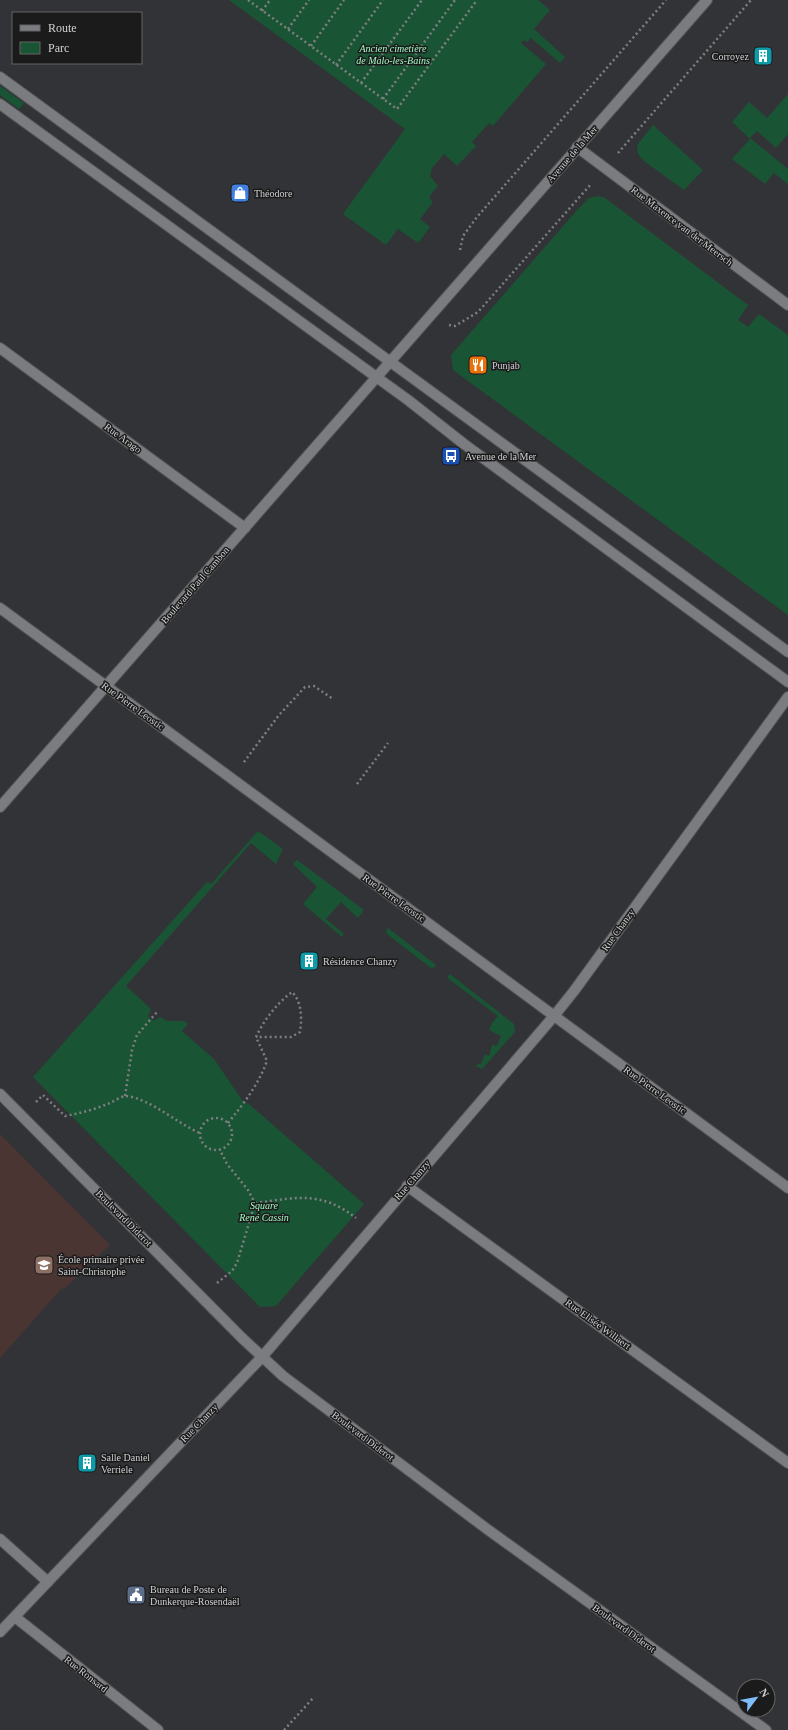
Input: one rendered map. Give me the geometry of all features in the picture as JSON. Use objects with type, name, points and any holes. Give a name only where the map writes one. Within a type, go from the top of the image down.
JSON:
[{"type":"street","name":"Avenue de la Mer","points":[[390,362],[707,0]]},
{"type":"street","points":[[0,77],[788,652]]},
{"type":"street","points":[[0,104],[376,378],[788,682]]},
{"type":"street","name":"Rue Maxence van der Meersch","points":[[577,147],[788,305]]},
{"type":"street","name":"Rue Arago","points":[[0,348],[245,528]]},
{"type":"street","name":"Boulevard Paul Cambon","points":[[0,807],[390,362]]},
{"type":"street","name":"Rue Pierre Leostic","points":[[0,608],[788,1188]]},
{"type":"street","name":"Rue Chanzy","points":[[0,1632],[262,1357],[370,1229],[554,1016],[574,991],[788,697]]},
{"type":"street","name":"Boulevard Diderot","points":[[0,1094],[262,1357],[283,1376],[486,1529],[766,1730]]},
{"type":"street","name":"Rue Elisée Willaert","points":[[407,1186],[788,1463]]},
{"type":"street","points":[[0,1539],[48,1582]]},
{"type":"street","name":"Rue Ronsard","points":[[15,1617],[158,1730]]},
{"type":"path","points":[[248,0],[397,109],[477,0]]},
{"type":"path","points":[[262,11],[270,0]]},
{"type":"path","points":[[288,29],[309,0]]},
{"type":"path","points":[[311,46],[344,0]]},
{"type":"path","points":[[336,65],[383,0]]},
{"type":"path","points":[[361,84],[422,0]]},
{"type":"path","points":[[383,99],[455,0]]},
{"type":"path","points":[[462,280],[459,259],[462,240],[466,230],[551,130],[666,0]]},
{"type":"path","points":[[232,779],[279,715],[303,688],[307,686],[314,686],[333,699]]},
{"type":"path","points":[[357,784],[388,743]]},
{"type":"path","points":[[228,1123],[248,1099],[260,1079],[267,1061],[256,1037],[260,1028],[283,999],[292,992],[298,998],[302,1021],[300,1032],[291,1036],[256,1037]]},
{"type":"path","points":[[125,1096],[130,1062],[137,1035],[157,1012]]},
{"type":"path","points":[[22,1116],[43,1095],[65,1116],[92,1110],[125,1096],[151,1105],[190,1129],[200,1133]]},
{"type":"path","points":[[214,1118],[224,1120],[228,1123],[233,1132],[231,1141],[224,1148],[220,1150],[210,1149],[203,1143],[200,1133],[204,1123],[214,1118]]},
{"type":"path","points":[[201,1296],[232,1271],[237,1263],[255,1203],[248,1190],[226,1164],[220,1150]]},
{"type":"path","points":[[255,1203],[296,1198],[318,1199],[343,1208],[370,1229]]},
{"type":"path","points":[[284,1730],[314,1697]]},
{"type":"shaded area","name":"École primaire privée Saint-Christophe","points":[[0,1134],[110,1245],[64,1289],[62,1288],[0,1358]]},
{"type":"green space","name":"Ancien cimetière de Malo-les-Bains","points":[[229,0],[538,0],[550,10],[534,29],[565,57],[560,63],[531,38],[527,42],[524,40],[521,43],[546,64],[493,126],[489,123],[472,142],[476,146],[457,166],[444,154],[432,168],[430,176],[438,186],[429,197],[433,202],[420,219],[430,227],[418,243],[398,229],[386,245],[343,214],[405,129]]},
{"type":"green space","points":[[0,86],[24,103],[19,109],[0,95]]},
{"type":"green space","points":[[788,94],[788,134],[776,148],[757,131],[750,138],[788,169],[788,184],[774,173],[765,184],[732,159],[750,139],[732,122],[749,102],[767,118]]},
{"type":"green space","points":[[653,125],[703,170],[684,190],[644,161],[638,154],[637,145]]},
{"type":"green space","points":[[598,196],[605,198],[748,305],[738,320],[748,327],[759,314],[788,335],[788,615],[453,370],[451,355],[578,209],[589,198]]},
{"type":"green space","name":"Square René Cassin","points":[[258,831],[283,849],[276,864],[251,843],[126,986],[149,1007],[151,1010],[148,1016],[154,1021],[160,1017],[167,1021],[184,1021],[188,1024],[182,1031],[214,1059],[242,1100],[250,1105],[364,1204],[276,1306],[260,1307],[33,1077],[207,882],[211,884]]},
{"type":"green space","points":[[297,860],[364,910],[358,918],[341,902],[326,919],[344,934],[342,937],[303,904],[317,887],[293,864]]},
{"type":"green space","points":[[388,928],[436,965],[435,967],[431,968],[387,934],[386,931]]},
{"type":"green space","points":[[450,974],[514,1024],[515,1032],[482,1069],[476,1066],[481,1064],[485,1054],[489,1056],[492,1045],[497,1046],[501,1036],[489,1030],[492,1023],[498,1016],[450,980],[447,977]]},
{"type":"place","name":"Corroyez","points":[[763,56]]},
{"type":"place","name":"Théodore","points":[[240,193]]},
{"type":"place","name":"Punjab","points":[[478,365]]},
{"type":"place","name":"Avenue de la Mer","points":[[451,456]]},
{"type":"place","name":"Résidence Chanzy","points":[[309,961]]},
{"type":"place","name":"École primaire privée Saint-Christophe","points":[[44,1265]]},
{"type":"place","name":"Salle Daniel Verriele","points":[[87,1463]]},
{"type":"place","name":"Bureau de Poste de Dunkerque-Rosendaël","points":[[136,1595]]}]
